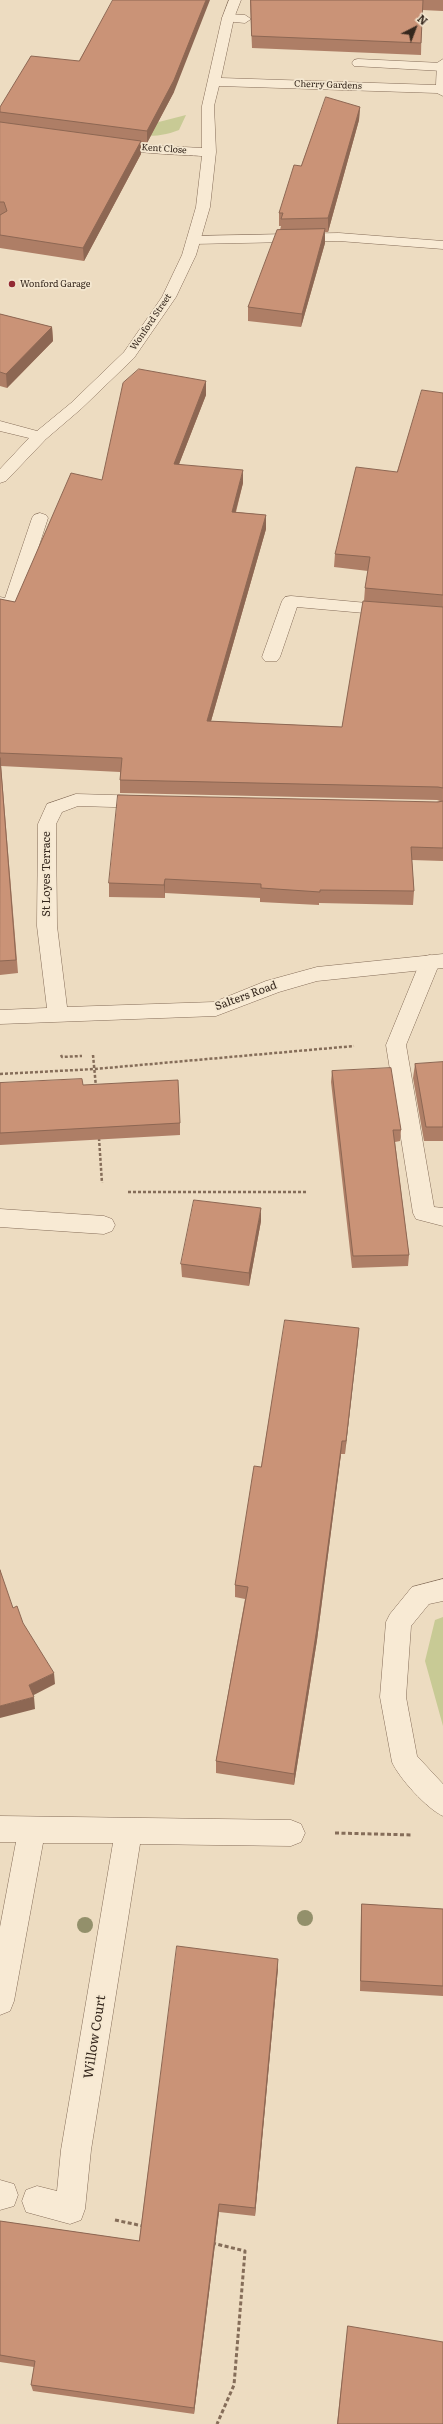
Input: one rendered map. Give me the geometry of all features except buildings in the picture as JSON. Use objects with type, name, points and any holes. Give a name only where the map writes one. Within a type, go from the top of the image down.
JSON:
[{"type":"street","name":"Wonford Street","points":[[0,478],[40,436],[76,406],[129,355],[169,297],[194,240],[203,207],[209,152],[208,106],[228,18],[235,0]]},
{"type":"street","points":[[228,18],[245,19]]},
{"type":"street","points":[[358,63],[443,65]]},
{"type":"street","name":"Cherry Gardens","points":[[213,82],[443,90],[443,65]]},
{"type":"street","name":"Kent Close","points":[[101,142],[147,149],[209,152]]},
{"type":"street","points":[[194,240],[339,237],[443,245]]},
{"type":"street","points":[[0,426],[40,436]]},
{"type":"street","points":[[0,602],[10,604],[40,518]]},
{"type":"street","points":[[272,657],[291,601],[443,615]]},
{"type":"street","name":"St Loyes Terrace","points":[[58,1015],[47,926],[47,824],[54,808],[76,800],[162,802]]},
{"type":"street","points":[[436,961],[396,1045],[424,1213],[443,1217]]},
{"type":"street","name":"Salters Road","points":[[0,1017],[216,1009],[273,986],[318,974],[436,961]]},
{"type":"street","points":[[0,1218],[104,1225]]},
{"type":"street","points":[[443,1590],[421,1595],[399,1622],[393,1697],[405,1762],[443,1803]]},
{"type":"street","points":[[0,1829],[32,1831],[291,1833]]},
{"type":"street","points":[[0,2001],[32,1831]]},
{"type":"street","name":"Willow Court","points":[[70,2209],[76,2150],[128,1832]]},
{"type":"street","points":[[37,2201],[70,2209]]},
{"type":"path","points":[[0,1074],[95,1069],[351,1046]]},
{"type":"path","points":[[62,1057],[94,1055],[96,1092]]},
{"type":"path","points":[[98,1130],[104,1225]]},
{"type":"path","points":[[102,1191],[307,1192]]},
{"type":"path","points":[[370,1833],[411,1836]]},
{"type":"path","points":[[70,2209],[146,2227]]},
{"type":"path","points":[[207,2242],[245,2251],[234,2385],[217,2424]]},
{"type":"green space","points":[[186,115],[179,130],[171,133],[154,136],[112,134]]},
{"type":"green space","points":[[443,1617],[443,1726],[425,1661],[435,1620]]},
{"type":"place","name":"Wonford Garage","points":[[12,284]]}]
